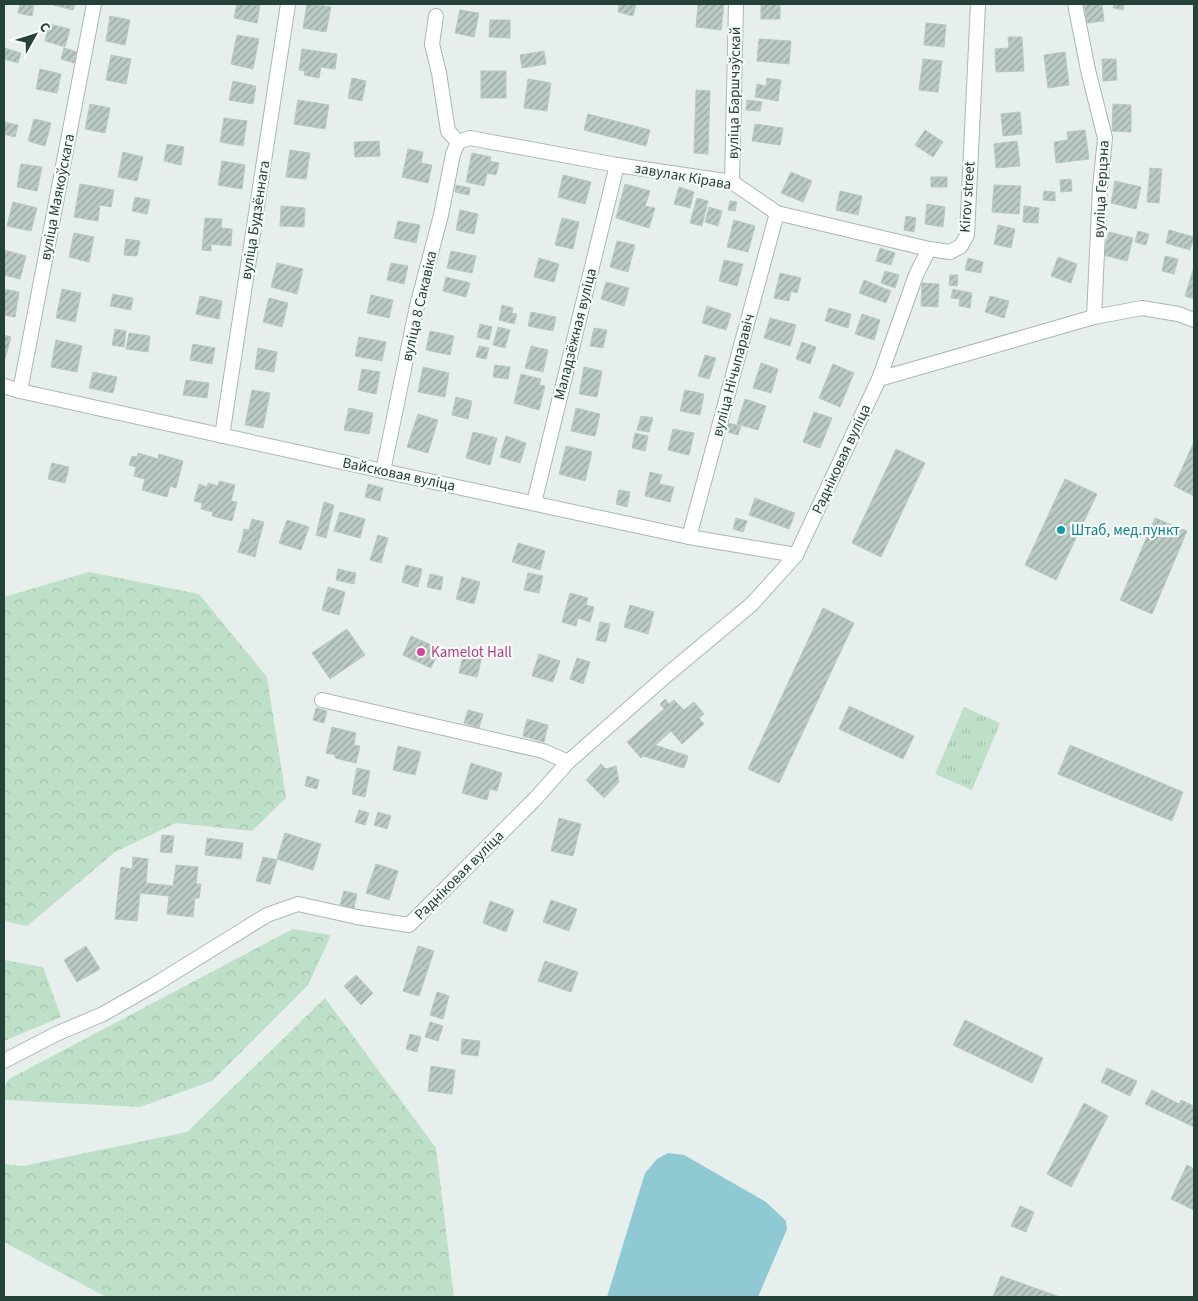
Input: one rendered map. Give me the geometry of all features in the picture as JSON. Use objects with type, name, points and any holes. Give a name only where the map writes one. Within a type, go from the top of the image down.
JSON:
[{"type":"street","name":"вуліца Маякоўскага","points":[[20,391],[94,4]]},
{"type":"street","name":"вуліца Будзённага","points":[[222,436],[288,4]]},
{"type":"street","name":"вуліца Баршчэўскай","points":[[732,182],[736,4]]},
{"type":"street","name":"Kirov street","points":[[928,249],[950,252],[961,246],[967,235],[978,4]]},
{"type":"street","name":"вуліца Герцэна","points":[[1075,4],[1088,70],[1105,138],[1100,188],[1094,317]]},
{"type":"street","points":[[436,16],[432,44],[439,73],[448,132],[458,142]]},
{"type":"street","name":"завулак Кірава","points":[[458,142],[470,138],[617,165],[732,182],[776,213],[928,249]]},
{"type":"street","name":"вуліца 8 Сакавіка","points":[[383,471],[417,306],[442,215],[453,154],[458,142]]},
{"type":"street","name":"Маладзёжная вуліца","points":[[534,503],[617,165]]},
{"type":"street","name":"вуліца Нічыпаравіч","points":[[689,537],[776,213]]},
{"type":"street","points":[[879,379],[916,275],[928,249]]},
{"type":"street","points":[[879,379],[1094,317],[1142,308],[1178,314],[1194,320]]},
{"type":"street","name":"Радніковая вуліца","points":[[4,1061],[56,1034],[112,1009],[267,915],[298,904],[357,917],[409,925],[536,798],[568,762],[668,674],[752,604],[796,555],[879,379]]},
{"type":"street","name":"Вайсковая вуліца","points":[[4,386],[222,436],[689,537],[796,555]]},
{"type":"street","points":[[322,700],[543,751],[568,762]]},
{"type":"green space","points":[[89,572],[199,594],[267,677],[286,798],[252,831],[176,823],[115,852],[27,926],[4,921],[4,597]]},
{"type":"green space","points":[[964,707],[1000,723],[972,790],[935,774]]},
{"type":"green space","points":[[293,929],[331,935],[308,985],[212,1081],[140,1107],[4,1100],[4,1088],[9,1079]]},
{"type":"green space","points":[[4,960],[43,967],[61,1017],[4,1041]]},
{"type":"green space","points":[[325,998],[436,1148],[454,1297],[106,1297],[4,1242],[4,1164],[23,1166],[187,1132]]},
{"type":"water","points":[[668,1153],[684,1155],[766,1202],[786,1221],[787,1229],[758,1297],[607,1297],[645,1173],[657,1159]]},
{"type":"building","points":[[20,4],[34,6],[32,16],[18,13]]},
{"type":"building","points":[[54,4],[75,4],[73,10]]},
{"type":"building","points":[[237,4],[260,5],[257,23],[234,18]]},
{"type":"building","points":[[307,4],[331,7],[326,32],[303,28]]},
{"type":"building","points":[[619,4],[636,4],[633,16],[618,12]]},
{"type":"building","points":[[698,4],[724,4],[721,30],[696,27]]},
{"type":"building","points":[[761,4],[780,4],[780,19],[761,19]]},
{"type":"building","points":[[1084,4],[1102,4],[1104,21],[1087,23]]},
{"type":"building","points":[[1114,4],[1124,4],[1123,10],[1113,8]]},
{"type":"building","points":[[460,10],[479,13],[474,37],[455,33]]},
{"type":"building","points":[[110,16],[130,20],[125,45],[106,41]]},
{"type":"building","points":[[490,20],[510,20],[510,38],[489,37]]},
{"type":"building","points":[[926,23],[946,25],[944,47],[924,45]]},
{"type":"building","points":[[49,24],[70,29],[65,47],[45,41]]},
{"type":"building","points":[[237,35],[259,39],[253,69],[231,64]]},
{"type":"building","points":[[1008,37],[1022,37],[1024,71],[996,72],[995,49],[1009,48]]},
{"type":"building","points":[[759,39],[791,41],[789,64],[757,61]]},
{"type":"building","points":[[4,48],[21,53],[18,63],[4,59]]},
{"type":"building","points":[[64,48],[77,52],[74,63],[61,59]]},
{"type":"building","points":[[302,49],[337,54],[335,69],[321,67],[319,78],[304,75],[305,71],[299,70]]},
{"type":"building","points":[[544,51],[546,64],[522,68],[520,55]]},
{"type":"building","points":[[1065,52],[1069,85],[1048,88],[1044,55]]},
{"type":"building","points":[[111,55],[131,59],[126,84],[106,80]]},
{"type":"building","points":[[923,59],[942,61],[938,92],[919,90]]},
{"type":"building","points":[[1102,59],[1116,59],[1117,80],[1103,81]]},
{"type":"building","points":[[40,69],[61,74],[57,93],[36,89]]},
{"type":"building","points":[[481,71],[506,71],[506,98],[481,98]]},
{"type":"building","points":[[352,78],[366,81],[362,101],[348,98]]},
{"type":"building","points":[[767,78],[781,80],[778,101],[755,97],[757,84],[766,86]]},
{"type":"building","points":[[528,79],[551,83],[547,111],[524,108]]},
{"type":"building","points":[[233,81],[256,86],[253,104],[229,100]]},
{"type":"building","points":[[696,90],[710,91],[708,154],[694,153]]},
{"type":"building","points":[[298,100],[329,105],[325,129],[294,124]]},
{"type":"building","points":[[747,100],[762,102],[760,111],[746,110]]},
{"type":"building","points":[[90,104],[110,108],[105,133],[85,129]]},
{"type":"building","points":[[1113,104],[1131,105],[1131,132],[1112,131]]},
{"type":"building","points":[[1020,112],[1022,134],[1003,136],[1001,114]]},
{"type":"building","points":[[588,114],[650,130],[646,146],[584,130]]},
{"type":"building","points":[[224,118],[247,121],[243,146],[220,142]]},
{"type":"building","points":[[34,119],[51,123],[45,146],[28,141]]},
{"type":"building","points":[[4,122],[18,125],[15,137],[4,134]]},
{"type":"building","points":[[755,124],[783,128],[780,145],[752,141]]},
{"type":"building","points":[[925,130],[943,142],[933,157],[915,145]]},
{"type":"building","points":[[1085,130],[1089,159],[1056,163],[1054,142],[1068,140],[1067,132]]},
{"type":"building","points":[[379,141],[380,156],[355,157],[354,142]]},
{"type":"building","points":[[1017,141],[1020,166],[996,168],[994,144]]},
{"type":"building","points":[[167,144],[184,147],[181,165],[164,161]]},
{"type":"building","points":[[408,149],[423,152],[421,163],[432,165],[428,183],[402,177]]},
{"type":"building","points":[[290,150],[310,153],[306,179],[286,177]]},
{"type":"building","points":[[123,152],[143,157],[137,181],[118,177]]},
{"type":"building","points":[[472,153],[491,157],[484,186],[466,182]]},
{"type":"building","points":[[222,161],[245,165],[242,189],[218,185]]},
{"type":"building","points":[[490,161],[499,163],[496,175],[487,173]]},
{"type":"building","points":[[21,164],[42,167],[37,191],[17,187]]},
{"type":"building","points":[[1150,168],[1162,169],[1159,203],[1147,202]]},
{"type":"building","points":[[791,172],[812,181],[803,202],[781,193]]},
{"type":"building","points":[[563,175],[591,182],[585,204],[558,197]]},
{"type":"building","points":[[931,177],[947,177],[947,187],[931,187]]},
{"type":"building","points":[[1071,179],[1072,191],[1061,192],[1060,180]]},
{"type":"building","points":[[1115,181],[1141,187],[1136,209],[1111,203]]},
{"type":"building","points":[[80,184],[114,190],[111,207],[100,205],[98,221],[74,217]]},
{"type":"building","points":[[625,184],[650,191],[645,206],[655,208],[649,228],[616,218]]},
{"type":"building","points":[[456,185],[470,188],[469,195],[455,192]]},
{"type":"building","points":[[994,185],[1021,186],[1019,214],[992,212]]},
{"type":"building","points":[[679,187],[694,192],[690,208],[674,204]]},
{"type":"building","points":[[840,191],[862,196],[858,215],[836,210]]},
{"type":"building","points":[[1044,191],[1055,192],[1055,201],[1043,200]]},
{"type":"building","points":[[135,197],[150,200],[147,214],[132,211]]},
{"type":"building","points":[[697,198],[708,201],[702,226],[690,223]]},
{"type":"building","points":[[730,201],[737,202],[735,211],[728,210]]},
{"type":"building","points":[[13,202],[37,208],[31,231],[7,226]]},
{"type":"building","points":[[927,204],[945,207],[943,227],[925,224]]},
{"type":"building","points":[[281,206],[305,208],[304,227],[280,226]]},
{"type":"building","points":[[1024,206],[1039,208],[1038,223],[1023,222]]},
{"type":"building","points":[[709,207],[722,211],[718,226],[705,222]]},
{"type":"building","points":[[460,210],[478,214],[474,234],[456,230]]},
{"type":"building","points":[[906,216],[916,218],[914,232],[904,230]]},
{"type":"building","points":[[205,218],[222,219],[221,228],[232,229],[231,246],[211,244],[211,251],[202,250]]},
{"type":"building","points":[[562,218],[579,222],[573,249],[555,245]]},
{"type":"building","points":[[734,220],[755,226],[748,252],[727,247]]},
{"type":"building","points":[[398,221],[420,225],[416,243],[394,238]]},
{"type":"building","points":[[998,225],[1015,229],[1011,248],[994,244]]},
{"type":"building","points":[[1169,230],[1194,237],[1190,250],[1166,243]]},
{"type":"building","points":[[1138,231],[1149,234],[1146,245],[1135,242]]},
{"type":"building","points":[[1109,232],[1133,238],[1127,261],[1103,255]]},
{"type":"building","points":[[74,233],[94,237],[89,262],[69,257]]},
{"type":"building","points":[[126,239],[140,241],[137,256],[124,255]]},
{"type":"building","points":[[617,241],[635,245],[628,272],[610,267]]},
{"type":"building","points":[[880,248],[895,253],[891,265],[876,261]]},
{"type":"building","points":[[4,250],[26,256],[20,279],[4,275]]},
{"type":"building","points":[[451,251],[476,256],[472,273],[447,268]]},
{"type":"building","points":[[1165,256],[1178,259],[1174,274],[1162,271]]},
{"type":"building","points":[[1058,257],[1077,264],[1071,283],[1051,276]]},
{"type":"building","points":[[539,258],[559,264],[554,282],[534,277]]},
{"type":"building","points":[[968,258],[983,262],[981,273],[965,270]]},
{"type":"building","points":[[724,260],[743,264],[737,286],[719,281]]},
{"type":"building","points":[[277,263],[303,269],[297,294],[271,287]]},
{"type":"building","points":[[391,263],[408,266],[404,284],[387,280]]},
{"type":"building","points":[[1194,270],[1194,299],[1185,296]]},
{"type":"building","points":[[885,271],[899,275],[895,288],[881,283]]},
{"type":"building","points":[[780,273],[801,278],[797,293],[791,291],[789,301],[774,298]]},
{"type":"building","points":[[950,275],[958,275],[957,286],[949,285]]},
{"type":"building","points":[[446,277],[470,283],[466,297],[443,291]]},
{"type":"building","points":[[864,280],[891,291],[886,303],[859,293]]},
{"type":"building","points":[[606,282],[629,288],[624,306],[601,299]]},
{"type":"building","points":[[922,283],[939,284],[938,307],[921,306]]},
{"type":"building","points":[[4,289],[19,292],[15,317],[4,315]]},
{"type":"building","points":[[62,289],[81,293],[75,322],[56,318]]},
{"type":"building","points":[[953,289],[961,291],[960,299],[951,298]]},
{"type":"building","points":[[961,291],[972,293],[970,308],[959,306]]},
{"type":"building","points":[[113,294],[133,298],[131,310],[110,306]]},
{"type":"building","points":[[371,295],[393,300],[389,318],[367,313]]},
{"type":"building","points":[[200,296],[222,301],[219,319],[196,314]]},
{"type":"building","points":[[990,296],[1009,301],[1004,318],[985,312]]},
{"type":"building","points":[[269,298],[288,303],[282,327],[263,322]]},
{"type":"building","points":[[502,305],[513,308],[512,313],[501,311]]},
{"type":"building","points":[[707,306],[731,314],[726,330],[702,323]]},
{"type":"building","points":[[829,308],[851,314],[848,328],[825,321]]},
{"type":"building","points":[[501,311],[517,314],[514,324],[499,320]]},
{"type":"building","points":[[531,312],[556,317],[553,331],[528,326]]},
{"type":"building","points":[[862,314],[880,320],[874,340],[855,334]]},
{"type":"building","points":[[770,318],[796,325],[790,346],[764,338]]},
{"type":"building","points":[[480,324],[492,327],[489,340],[477,337]]},
{"type":"building","points":[[498,327],[510,330],[505,348],[493,345]]},
{"type":"building","points":[[594,328],[607,330],[603,348],[590,346]]},
{"type":"building","points":[[115,329],[126,331],[124,347],[112,345]]},
{"type":"building","points":[[430,331],[454,336],[450,355],[426,350]]},
{"type":"building","points":[[129,333],[150,336],[148,352],[126,349]]},
{"type":"building","points":[[4,335],[11,337],[5,359],[4,358]]},
{"type":"building","points":[[359,337],[386,342],[382,361],[355,356]]},
{"type":"building","points":[[56,340],[82,346],[77,372],[51,367]]},
{"type":"building","points":[[802,342],[816,347],[810,364],[796,359]]},
{"type":"building","points":[[193,344],[215,348],[212,364],[190,360]]},
{"type":"building","points":[[479,346],[489,348],[486,359],[476,357]]},
{"type":"building","points":[[531,346],[548,350],[543,372],[525,368]]},
{"type":"building","points":[[258,348],[277,352],[274,372],[255,369]]},
{"type":"building","points":[[705,355],[716,358],[709,379],[698,376]]},
{"type":"building","points":[[761,363],[778,369],[771,393],[753,388]]},
{"type":"building","points":[[833,364],[854,373],[840,407],[819,398]]},
{"type":"building","points":[[495,365],[510,367],[508,379],[493,377]]},
{"type":"building","points":[[423,367],[449,373],[445,397],[418,392]]},
{"type":"building","points":[[584,367],[602,371],[597,397],[579,394]]},
{"type":"building","points":[[362,369],[380,372],[376,394],[358,390]]},
{"type":"building","points":[[93,372],[117,377],[113,393],[89,388]]},
{"type":"building","points":[[521,374],[541,379],[539,385],[545,386],[539,410],[514,403]]},
{"type":"building","points":[[186,380],[209,383],[207,398],[183,395]]},
{"type":"building","points":[[252,390],[270,393],[263,428],[245,425]]},
{"type":"building","points":[[685,390],[704,394],[700,415],[680,411]]},
{"type":"building","points":[[456,397],[472,401],[468,419],[452,415]]},
{"type":"building","points":[[745,399],[766,406],[758,430],[737,424]]},
{"type":"building","points":[[349,408],[373,413],[369,434],[344,430]]},
{"type":"building","points":[[576,408],[600,414],[595,436],[571,431]]},
{"type":"building","points":[[814,412],[832,418],[820,448],[803,442]]},
{"type":"building","points":[[418,414],[438,420],[428,453],[407,447]]},
{"type":"building","points":[[641,416],[653,418],[649,432],[637,430]]},
{"type":"building","points":[[727,423],[741,426],[738,435],[724,431]]},
{"type":"building","points":[[673,429],[694,433],[689,455],[668,450]]},
{"type":"building","points":[[473,432],[497,438],[490,465],[466,458]]},
{"type":"building","points":[[635,433],[648,436],[645,451],[632,448]]},
{"type":"building","points":[[506,436],[526,443],[520,463],[500,457]]},
{"type":"building","points":[[1194,442],[1194,496],[1174,486]]},
{"type":"building","points":[[566,446],[592,452],[585,481],[559,474]]},
{"type":"building","points":[[896,449],[925,463],[881,557],[852,543]]},
{"type":"building","points":[[138,453],[158,459],[159,454],[183,461],[176,488],[170,486],[167,497],[142,490],[145,479],[134,476],[136,467],[129,465],[132,456],[137,457]]},
{"type":"building","points":[[52,463],[69,467],[65,483],[48,479]]},
{"type":"building","points":[[650,472],[662,475],[659,484],[674,487],[670,502],[645,496]]},
{"type":"building","name":"Штаб, мeд.пункт","points":[[1065,479],[1097,494],[1056,580],[1025,565]]},
{"type":"building","points":[[219,481],[235,485],[231,501],[237,502],[232,521],[212,516],[213,512],[201,509],[202,503],[194,501],[199,484],[207,487],[208,483],[218,486]]},
{"type":"building","points":[[368,484],[383,488],[380,501],[365,497]]},
{"type":"building","points":[[619,490],[630,492],[627,507],[616,504]]},
{"type":"building","points":[[755,498],[795,513],[789,529],[749,515]]},
{"type":"building","points":[[324,502],[334,505],[326,538],[316,535]]},
{"type":"building","points":[[340,512],[365,519],[360,538],[334,531]]},
{"type":"building","points":[[736,518],[747,521],[743,532],[733,529]]},
{"type":"building","points":[[1155,518],[1187,531],[1152,614],[1120,600]]},
{"type":"building","points":[[252,519],[264,522],[261,533],[249,530]]},
{"type":"building","points":[[287,520],[309,527],[301,550],[279,543]]},
{"type":"building","points":[[244,529],[261,533],[258,544],[242,539]]},
{"type":"building","points":[[378,535],[388,538],[381,563],[370,560]]},
{"type":"building","points":[[242,539],[258,544],[255,557],[238,552]]},
{"type":"building","points":[[518,543],[545,551],[540,570],[512,562]]},
{"type":"building","points":[[406,565],[422,569],[418,587],[402,582]]},
{"type":"building","points":[[338,569],[356,573],[354,584],[336,580]]},
{"type":"building","points":[[528,573],[543,576],[539,593],[524,590]]},
{"type":"building","points":[[430,574],[443,577],[441,590],[427,587]]},
{"type":"building","points":[[462,577],[480,582],[474,604],[456,599]]},
{"type":"building","points":[[328,587],[345,592],[339,615],[322,610]]},
{"type":"building","points":[[570,593],[588,598],[586,605],[594,607],[590,622],[578,618],[576,626],[562,622]]},
{"type":"building","points":[[630,605],[654,612],[648,634],[624,627]]},
{"type":"building","points":[[823,608],[854,623],[779,783],[748,769]]},
{"type":"building","points":[[600,622],[610,624],[606,642],[596,640]]},
{"type":"building","points":[[347,629],[365,655],[330,679],[312,653]]},
{"type":"building","name":"Kamelot Hall","points":[[411,636],[440,649],[431,668],[403,655]]},
{"type":"building","points":[[465,647],[483,652],[477,677],[459,673]]},
{"type":"building","points":[[539,654],[560,661],[553,682],[532,676]]},
{"type":"building","points":[[577,658],[590,662],[583,684],[570,679]]},
{"type":"building","points":[[665,699],[669,704],[674,700],[684,710],[694,702],[704,714],[699,718],[704,724],[682,744],[671,731],[641,758],[627,742],[664,709],[660,704]]},
{"type":"building","points":[[849,706],[914,736],[903,759],[839,729]]},
{"type":"building","points":[[316,708],[327,711],[324,723],[313,720]]},
{"type":"building","points":[[468,710],[483,714],[479,728],[464,723]]},
{"type":"building","points":[[527,719],[548,725],[544,742],[523,736]]},
{"type":"building","points":[[332,727],[356,733],[354,745],[360,746],[356,763],[335,758],[335,755],[326,753]]},
{"type":"building","points":[[655,745],[688,756],[684,768],[643,756]]},
{"type":"building","points":[[1070,745],[1183,792],[1172,821],[1058,774]]},
{"type":"building","points":[[398,746],[421,752],[415,775],[393,770]]},
{"type":"building","points":[[471,763],[502,773],[497,791],[490,789],[487,800],[462,793]]},
{"type":"building","points":[[601,764],[606,769],[616,766],[619,782],[604,798],[586,780]]},
{"type":"building","points":[[357,768],[370,771],[365,797],[352,794]]},
{"type":"building","points":[[307,776],[319,780],[317,789],[305,786]]},
{"type":"building","points":[[359,810],[369,813],[365,825],[355,822]]},
{"type":"building","points":[[378,812],[391,816],[387,829],[374,825]]},
{"type":"building","points":[[559,818],[581,824],[573,856],[551,851]]},
{"type":"building","points":[[285,833],[321,844],[313,870],[277,859]]},
{"type":"building","points":[[162,835],[174,836],[172,853],[160,852]]},
{"type":"building","points":[[207,838],[243,843],[241,859],[205,855]]},
{"type":"building","points":[[133,857],[148,859],[146,883],[173,886],[176,865],[198,867],[196,884],[201,884],[199,898],[195,898],[193,917],[167,914],[169,896],[140,893],[137,921],[115,919],[121,867],[132,869]]},
{"type":"building","points":[[263,857],[277,860],[270,884],[256,881]]},
{"type":"building","points":[[376,864],[398,871],[389,900],[366,893]]},
{"type":"building","points":[[344,891],[357,894],[354,908],[340,905]]},
{"type":"building","points":[[551,900],[577,909],[569,931],[543,922]]},
{"type":"building","points":[[490,901],[514,910],[506,932],[483,923]]},
{"type":"building","points":[[86,946],[100,969],[77,982],[64,960]]},
{"type":"building","points":[[418,946],[434,951],[428,969],[412,964]]},
{"type":"building","points":[[545,961],[578,972],[571,992],[538,981]]},
{"type":"building","points":[[412,964],[428,969],[419,996],[403,991]]},
{"type":"building","points":[[356,975],[373,993],[361,1005],[344,986]]},
{"type":"building","points":[[437,992],[449,996],[443,1019],[430,1015]]},
{"type":"building","points":[[965,1020],[1043,1058],[1032,1083],[953,1045]]},
{"type":"building","points":[[430,1022],[443,1026],[438,1041],[425,1037]]},
{"type":"building","points":[[410,1034],[421,1037],[417,1052],[406,1049]]},
{"type":"building","points":[[462,1039],[480,1041],[478,1056],[461,1054]]},
{"type":"building","points":[[431,1066],[455,1070],[452,1094],[428,1091]]},
{"type":"building","points":[[1107,1068],[1137,1081],[1130,1096],[1101,1082]]},
{"type":"building","points":[[1152,1090],[1179,1104],[1173,1117],[1145,1104]]},
{"type":"building","points":[[1181,1100],[1194,1106],[1194,1127],[1173,1117]]},
{"type":"building","points":[[1084,1103],[1108,1116],[1071,1187],[1047,1174]]},
{"type":"building","points":[[1187,1165],[1194,1169],[1194,1210],[1171,1199]]},
{"type":"building","points":[[1020,1206],[1034,1212],[1026,1232],[1011,1226]]},
{"type":"building","points":[[1001,1276],[1060,1297],[993,1297]]},
{"type":"place","name":"Штаб, мeд.пункт","points":[[1061,530]]},
{"type":"place","name":"Kamelot Hall","points":[[421,652]]}]
